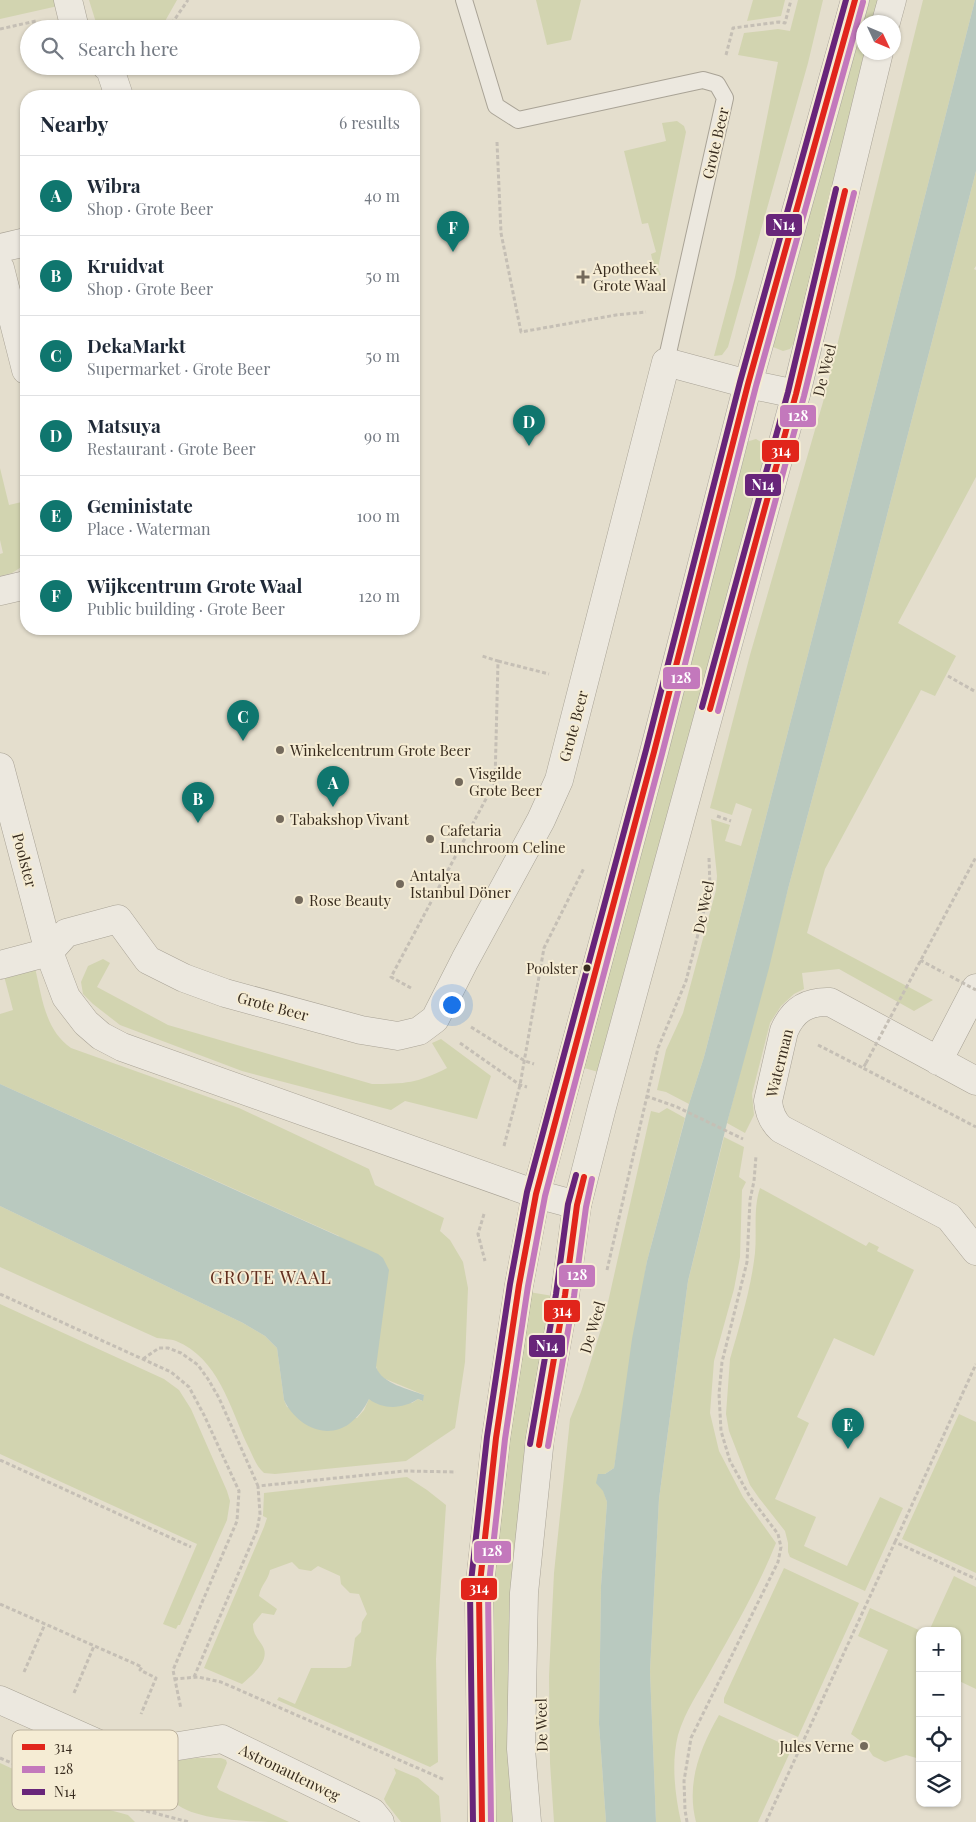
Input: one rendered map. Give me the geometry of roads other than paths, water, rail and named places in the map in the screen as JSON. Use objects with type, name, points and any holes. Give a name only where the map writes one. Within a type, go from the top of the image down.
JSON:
[{"type":"street","points":[[68,0],[73,20]]},
{"type":"street","points":[[482,1822],[479,1592],[496,1438],[536,1194],[654,752],[748,384],[855,0]]},
{"type":"street","points":[[888,15],[892,0]]},
{"type":"street","name":"De Weel","points":[[527,1822],[522,1749],[524,1592],[540,1438],[565,1295],[577,1205],[796,394],[877,60]]},
{"type":"street","points":[[112,75],[118,90]]},
{"type":"street","points":[[0,248],[20,243]]},
{"type":"street","points":[[0,268],[20,346]]},
{"type":"street","points":[[666,362],[748,384],[796,394]]},
{"type":"street","name":"Grote Beer","points":[[49,952],[66,933],[118,919],[148,960],[184,978],[225,993],[361,1030],[398,1036],[419,1031],[436,1020],[465,960],[541,820],[559,780],[666,362]]},
{"type":"street","points":[[0,591],[20,586]]},
{"type":"street","name":"Poolster","points":[[0,767],[49,952]]},
{"type":"street","points":[[0,965],[49,952],[66,997],[71,1004],[86,1023],[101,1036],[122,1047],[536,1194],[577,1205]]},
{"type":"street","points":[[938,1061],[976,989]]},
{"type":"street","name":"Waterman","points":[[976,1081],[830,1002],[819,1001],[797,1010],[789,1020],[784,1031],[768,1101],[774,1123],[781,1129],[949,1217],[976,1251]]},
{"type":"street","name":"Astronautenweg","points":[[0,1700],[68,1730]]},
{"type":"street","name":"Astronautenweg","points":[[178,1740],[190,1734],[222,1739],[372,1812],[380,1822]]},
{"type":"lane","name":"Grote Beer","points":[[464,0],[496,106],[518,120],[703,80],[718,84],[726,98],[666,362]]},
{"type":"place","name":"Wijkcentrum Grote Waal","points":[[453,252]]},
{"type":"place","name":"Apotheek Grote Waal","points":[[583,277]]},
{"type":"place","name":"Matsuya","points":[[529,446]]},
{"type":"place","name":"DekaMarkt","points":[[243,741]]},
{"type":"place","name":"Winkelcentrum Grote Beer","points":[[280,750]]},
{"type":"place","name":"Visgilde Grote Beer","points":[[459,782]]},
{"type":"place","name":"Wibra","points":[[333,807]]},
{"type":"place","name":"Tabakshop Vivant","points":[[280,819]]},
{"type":"place","name":"Kruidvat","points":[[198,823]]},
{"type":"place","name":"Cafetaria Lunchroom Celine","points":[[430,839]]},
{"type":"place","name":"Antalya Istanbul Döner","points":[[400,884]]},
{"type":"place","name":"Rose Beauty","points":[[299,900]]},
{"type":"place","name":"Poolster","points":[[587,968]]},
{"type":"place","name":"Geministate","points":[[848,1449]]},
{"type":"place","name":"Jules Verne","points":[[864,1746]]},
{"type":"district","name":"GROTE WAAL","points":[[271,1277]]}]
